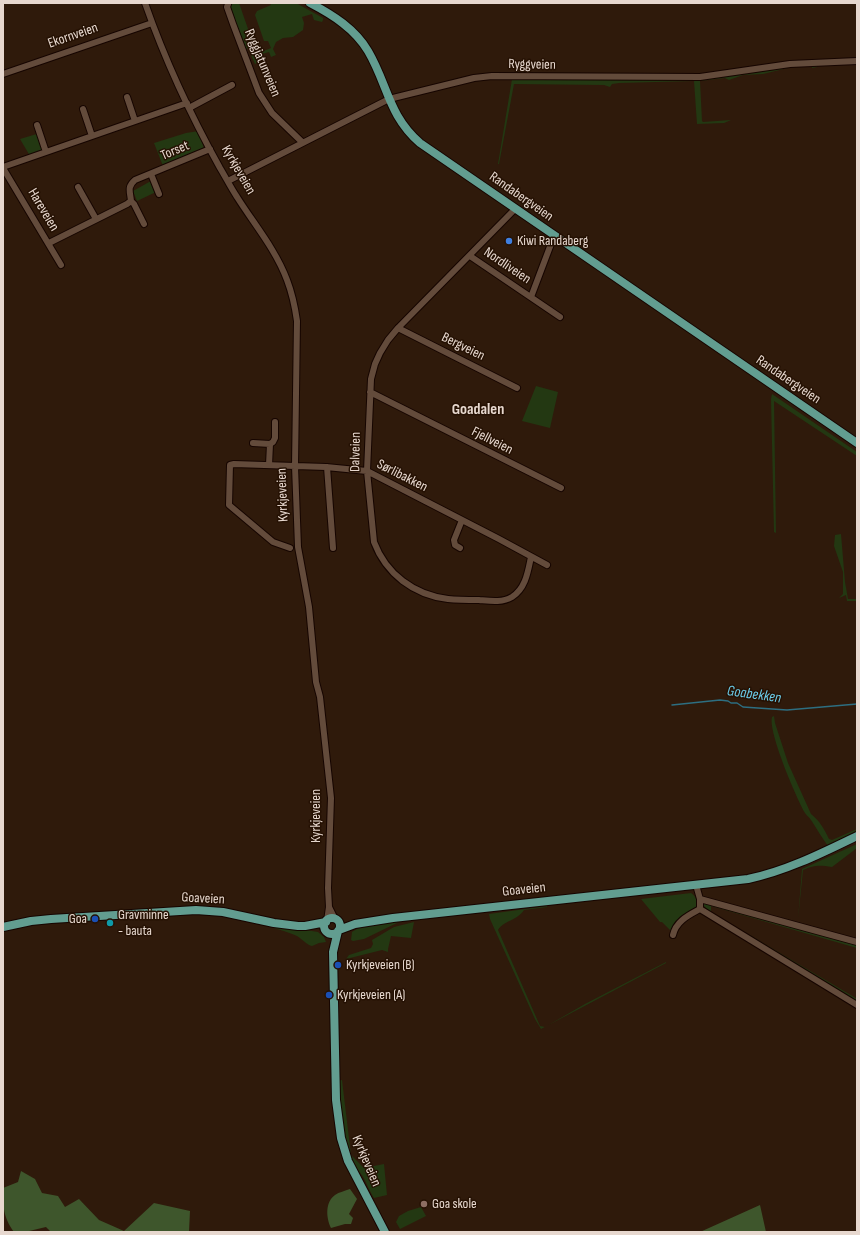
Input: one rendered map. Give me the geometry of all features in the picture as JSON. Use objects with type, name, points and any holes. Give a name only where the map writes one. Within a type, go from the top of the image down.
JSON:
[{"type":"main road","name":"Randabergveien","points":[[310,3],[334,16],[361,41],[374,61],[389,99],[400,121],[412,136],[515,209],[857,443]]},
{"type":"main road","name":"Goaveien","points":[[3,927],[23,922],[51,919],[196,910],[223,912],[274,923],[305,926],[333,934],[355,924],[438,912],[738,881],[768,874],[819,854],[857,836]]},
{"type":"main road","name":"Goaveien","points":[[305,926],[326,921],[331,918],[355,924]]},
{"type":"main road","points":[[336,920],[340,925],[338,931]]},
{"type":"main road","points":[[326,921],[324,927],[327,932]]},
{"type":"main road","name":"Kyrkjeveien","points":[[338,931],[333,952],[336,1100],[338,1124],[348,1161],[385,1232]]},
{"type":"main road","name":"Kyrkjeveien","points":[[327,932],[333,952]]},
{"type":"street","name":"Kyrkjeveien","points":[[144,3],[188,105],[210,149],[228,181],[270,245],[281,266],[287,280],[295,308],[297,321],[295,466],[298,547],[309,607],[316,682],[320,697],[331,798],[328,888],[329,907],[326,921]]},
{"type":"street","name":"Ryggjatunveien","points":[[228,4],[227,8],[259,93],[272,113],[302,142]]},
{"type":"street","name":"Ekornveien","points":[[3,74],[152,22]]},
{"type":"street","name":"Ryggveien","points":[[228,181],[389,99],[450,83],[482,77],[700,77],[790,64],[857,61]]},
{"type":"street","points":[[3,167],[135,121],[188,105],[232,85]]},
{"type":"street","points":[[127,97],[135,121]]},
{"type":"street","points":[[83,109],[92,136]]},
{"type":"street","points":[[37,125],[46,152]]},
{"type":"street","name":"Torset","points":[[131,201],[129,188],[130,184],[135,180],[210,149]]},
{"type":"street","name":"Hareveien","points":[[3,167],[61,265]]},
{"type":"street","name":"Torset","points":[[151,174],[159,194]]},
{"type":"street","points":[[78,187],[96,220]]},
{"type":"street","points":[[49,243],[131,201],[144,224]]},
{"type":"street","name":"Dalveien","points":[[515,209],[398,328],[380,353],[375,364],[370,392],[367,471],[374,542],[378,553],[393,573],[404,582],[417,589],[447,599],[502,601],[512,597],[520,590],[526,580],[532,557]]},
{"type":"street","name":"Nordliveien","points":[[531,297],[551,244]]},
{"type":"street","name":"Nordliveien","points":[[470,256],[560,317]]},
{"type":"street","name":"Bergveien","points":[[398,328],[517,388]]},
{"type":"street","name":"Fjellveien","points":[[370,392],[561,488]]},
{"type":"street","points":[[269,465],[270,444],[275,438],[275,422]]},
{"type":"street","points":[[253,443],[270,444]]},
{"type":"street","name":"Sørlibakken","points":[[290,548],[273,542],[229,505],[230,465],[327,467],[367,471],[546,565]]},
{"type":"street","points":[[327,467],[333,548]]},
{"type":"street","points":[[460,548],[455,545],[454,540],[462,520]]},
{"type":"street","points":[[696,885],[700,899],[700,909]]},
{"type":"street","points":[[700,899],[857,942]]},
{"type":"street","name":"Kyrkjeveien","points":[[329,907],[336,920]]},
{"type":"street","points":[[673,935],[674,928],[677,925],[700,909]]},
{"type":"street","points":[[700,909],[857,1005]]},
{"type":"green space","points":[[234,3],[239,3],[254,46],[243,50],[227,7]]},
{"type":"green space","points":[[270,3],[296,3],[323,18],[323,20],[322,22],[314,20],[312,14],[302,17],[304,23],[303,30],[293,37],[283,38],[276,42],[273,49],[276,55],[271,57],[269,52],[255,56],[257,63],[255,64],[251,55],[253,50],[256,54],[271,48],[268,41],[264,41],[255,15],[257,11],[271,5]]},
{"type":"green space","points":[[817,64],[817,67],[812,68],[812,65],[800,65],[763,74],[743,75],[729,80],[725,78],[700,81],[702,121],[731,120],[724,123],[697,124],[694,81],[619,83],[612,84],[610,87],[604,85],[514,84],[498,164],[512,79],[675,79],[799,65]]},
{"type":"green space","points":[[199,131],[204,149],[163,166],[154,143],[186,133]]},
{"type":"green space","points":[[40,133],[45,150],[30,156],[20,139]]},
{"type":"green space","points":[[151,181],[156,192],[137,201],[133,191]]},
{"type":"green space","points":[[536,386],[558,392],[550,428],[522,421]]},
{"type":"green space","points":[[772,394],[857,452],[857,456],[774,401],[776,533],[774,532]]},
{"type":"green space","points":[[841,534],[848,599],[857,599],[857,601],[847,601],[846,595],[839,598],[843,594],[843,572],[834,546],[835,535]]},
{"type":"green space","points":[[774,716],[788,763],[811,814],[819,822],[829,839],[832,840],[857,829],[857,833],[828,846],[805,813],[795,793],[774,736],[772,717]]},
{"type":"green space","points":[[857,844],[857,848],[832,867],[817,866],[803,870],[798,919],[802,869]]},
{"type":"green space","points":[[691,893],[698,903],[698,907],[673,933],[662,922],[660,922],[641,899]]},
{"type":"green space","points":[[703,902],[857,942],[857,948],[711,906],[711,912],[857,999],[857,1005],[707,913],[707,909],[702,904]]},
{"type":"green space","points":[[547,906],[524,910],[521,914],[504,924],[498,930],[540,1026],[545,1027],[541,1029],[535,1019],[489,914]]},
{"type":"green space","points":[[245,920],[318,932],[324,937],[326,942],[312,946],[297,936]]},
{"type":"green space","points":[[403,920],[364,939],[351,940],[352,932],[360,927]]},
{"type":"green space","points":[[414,922],[411,938],[391,936],[388,952],[382,950],[346,959],[349,955],[371,948],[373,944],[372,940],[394,927]]},
{"type":"green space","points":[[666,962],[666,963],[547,1026],[585,1004]]},
{"type":"green space","points":[[342,1080],[351,1155],[364,1168],[384,1164],[387,1195],[374,1198],[363,1176],[356,1170],[347,1152],[339,1102],[338,1081]]},
{"type":"green space","points":[[21,1171],[35,1179],[42,1193],[58,1196],[65,1207],[79,1199],[99,1220],[124,1231],[154,1203],[190,1211],[189,1232],[51,1232],[46,1227],[25,1232],[14,1232],[10,1227],[4,1211],[3,1188],[18,1182]]},
{"type":"green space","points":[[350,1189],[357,1199],[349,1214],[353,1218],[351,1224],[331,1228],[327,1215],[329,1202],[340,1192]]},
{"type":"green space","points":[[760,1205],[766,1232],[700,1232]]},
{"type":"green space","points":[[421,1207],[426,1216],[400,1229],[396,1222],[399,1216],[408,1211]]},
{"type":"waterway","name":"Goabekken","points":[[672,705],[720,700],[737,703],[743,707],[787,710],[857,704]]},
{"type":"place","name":"Kiwi Randaberg","points":[[509,241]]},
{"type":"place","name":"Goa","points":[[95,919]]},
{"type":"place","name":"Gravminne - bauta","points":[[110,923]]},
{"type":"place","name":"Kyrkjeveien (B)","points":[[338,965]]},
{"type":"place","name":"Kyrkjeveien (A)","points":[[329,995]]},
{"type":"place","name":"Goa skole","points":[[424,1204]]},
{"type":"district","name":"Goadalen","points":[[478,410]]}]
